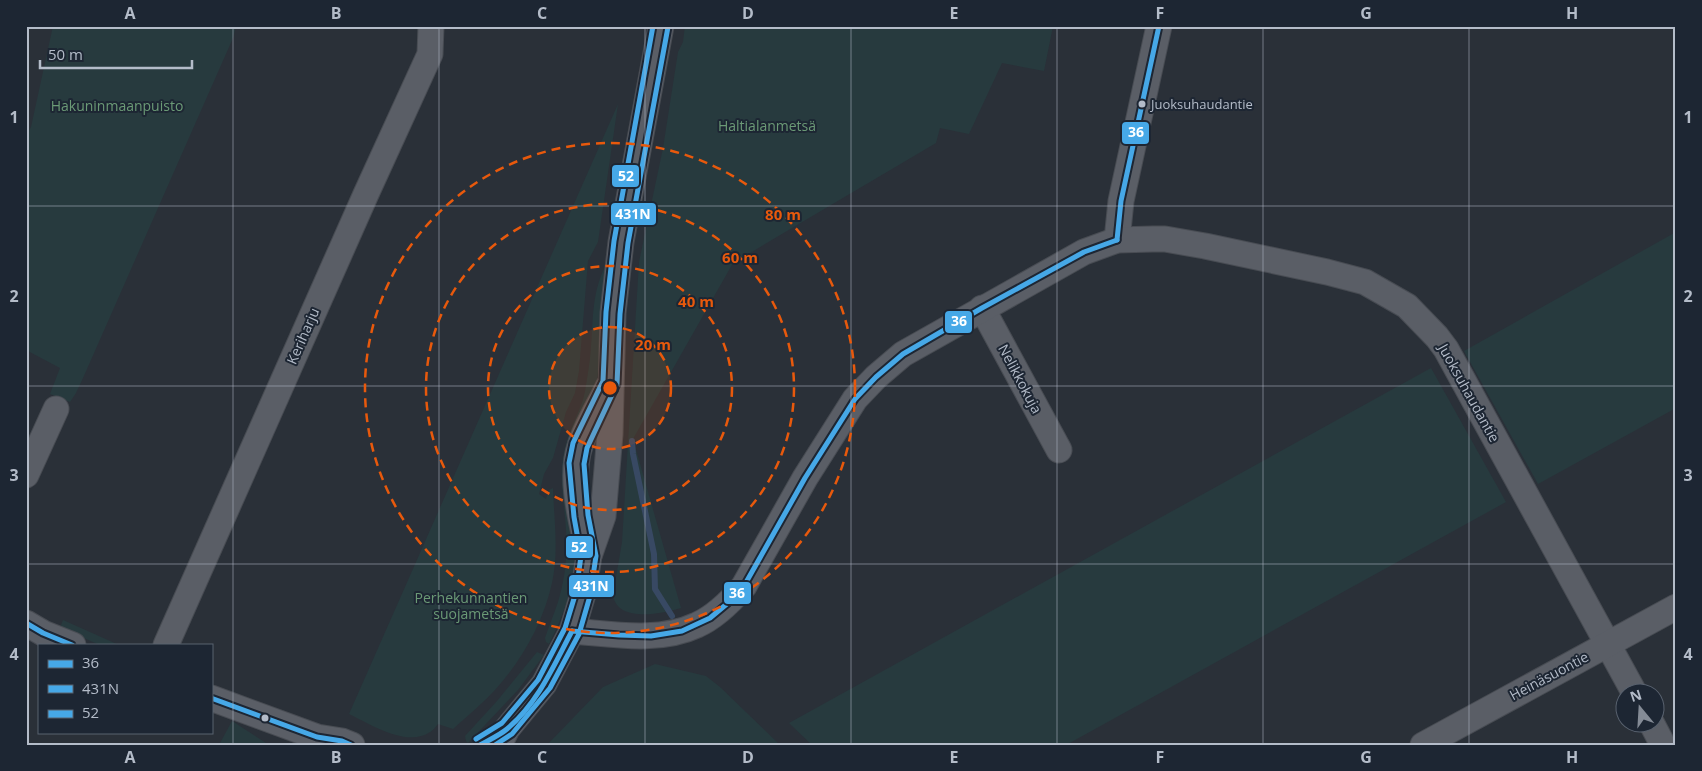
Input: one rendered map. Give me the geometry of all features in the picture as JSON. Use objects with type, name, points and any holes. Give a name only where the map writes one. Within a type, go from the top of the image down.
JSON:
[{"type":"street","name":"Keriharju","points":[[166,644],[362,201],[430,54],[431,26]]},
{"type":"street","points":[[480,745],[503,737],[544,684],[572,630],[583,594],[589,556],[603,516],[610,434],[613,314],[621,242],[661,26]]},
{"type":"street","points":[[1117,240],[1121,201],[1159,26]]},
{"type":"street","name":"Juoksuhaudantie","points":[[572,630],[646,636],[668,634],[697,626],[723,608],[744,586],[805,478],[855,399],[876,377],[903,354],[1084,252],[1117,240],[1165,239],[1327,272],[1365,282],[1407,306],[1446,349],[1630,684]]},
{"type":"street","name":"Nelikkokuja","points":[[982,308],[1058,450]]},
{"type":"street","points":[[26,475],[56,409]]},
{"type":"street","name":"Heinäsuontie","points":[[1423,745],[1676,607]]},
{"type":"street","points":[[26,623],[43,633],[70,644]]},
{"type":"street","points":[[212,698],[321,741],[342,741],[352,745]]},
{"type":"street","points":[[1658,734],[1664,745]]},
{"type":"green space","name":"Hakuninmaanpuisto","points":[[53,26],[236,26],[233,38],[83,378],[70,402],[50,394],[60,368],[26,350],[26,136],[31,127]]},
{"type":"green space","name":"Haltialanmetsä","points":[[685,26],[1053,26],[1044,71],[1002,63],[969,134],[940,128],[936,143],[733,263],[633,439],[681,608],[652,614],[641,614],[622,610],[616,604],[613,595],[622,542],[639,262],[663,148],[678,52],[683,42]]},
{"type":"green space","name":"Perhekunnantien suojametsä","points":[[618,104],[598,242],[588,261],[579,371],[575,393],[566,412],[553,458],[544,474],[539,494],[546,499],[549,490],[553,488],[556,536],[554,572],[543,612],[523,654],[505,678],[485,700],[453,729],[438,724],[431,731],[421,736],[400,736],[389,733],[349,714]]},
{"type":"green space","points":[[1676,232],[1676,408],[1538,484],[1464,351]]},
{"type":"green space","points":[[606,265],[597,385],[574,573],[560,621],[549,644],[545,638],[560,593],[566,557],[567,539],[562,485],[564,450],[584,396],[589,366],[594,302]]},
{"type":"green space","points":[[1431,368],[1506,502],[1066,745],[812,745],[789,723]]},
{"type":"green space","points":[[63,620],[117,644],[98,644],[60,628]]},
{"type":"green space","points":[[537,652],[544,655],[518,690],[468,743],[465,736],[497,701]]},
{"type":"green space","points":[[655,664],[706,676],[720,687],[780,745],[547,745],[603,687]]},
{"type":"green space","points":[[232,721],[269,745],[219,745]]},
{"type":"waterway","points":[[632,441],[633,454],[654,554],[655,589],[672,616]]},
{"type":"transit line","name":"52","points":[[476,739],[502,723],[538,680],[565,628],[576,592],[581,556],[574,517],[569,463],[573,443],[603,381],[606,312],[614,241],[653,26]]},
{"type":"transit line","name":"36","points":[[1117,240],[1121,201],[1159,26]]},
{"type":"transit line","name":"431N","points":[[495,745],[512,734],[550,688],[579,634],[590,596],[596,556],[588,515],[584,464],[587,448],[617,384],[620,314],[628,243],[668,27]]},
{"type":"transit line","name":"36","points":[[572,631],[651,636],[682,631],[710,618],[744,586],[805,478],[855,399],[876,377],[903,354],[982,308],[1084,252],[1117,240]]},
{"type":"transit line","name":"36","points":[[26,623],[43,633],[70,644]]},
{"type":"transit line","name":"36","points":[[480,745],[504,731],[528,708],[552,670],[572,631]]},
{"type":"transit line","name":"36","points":[[212,698],[317,737],[342,741],[351,745]]},
{"type":"place","name":"Juoksuhaudantie","points":[[1142,104]]}]
